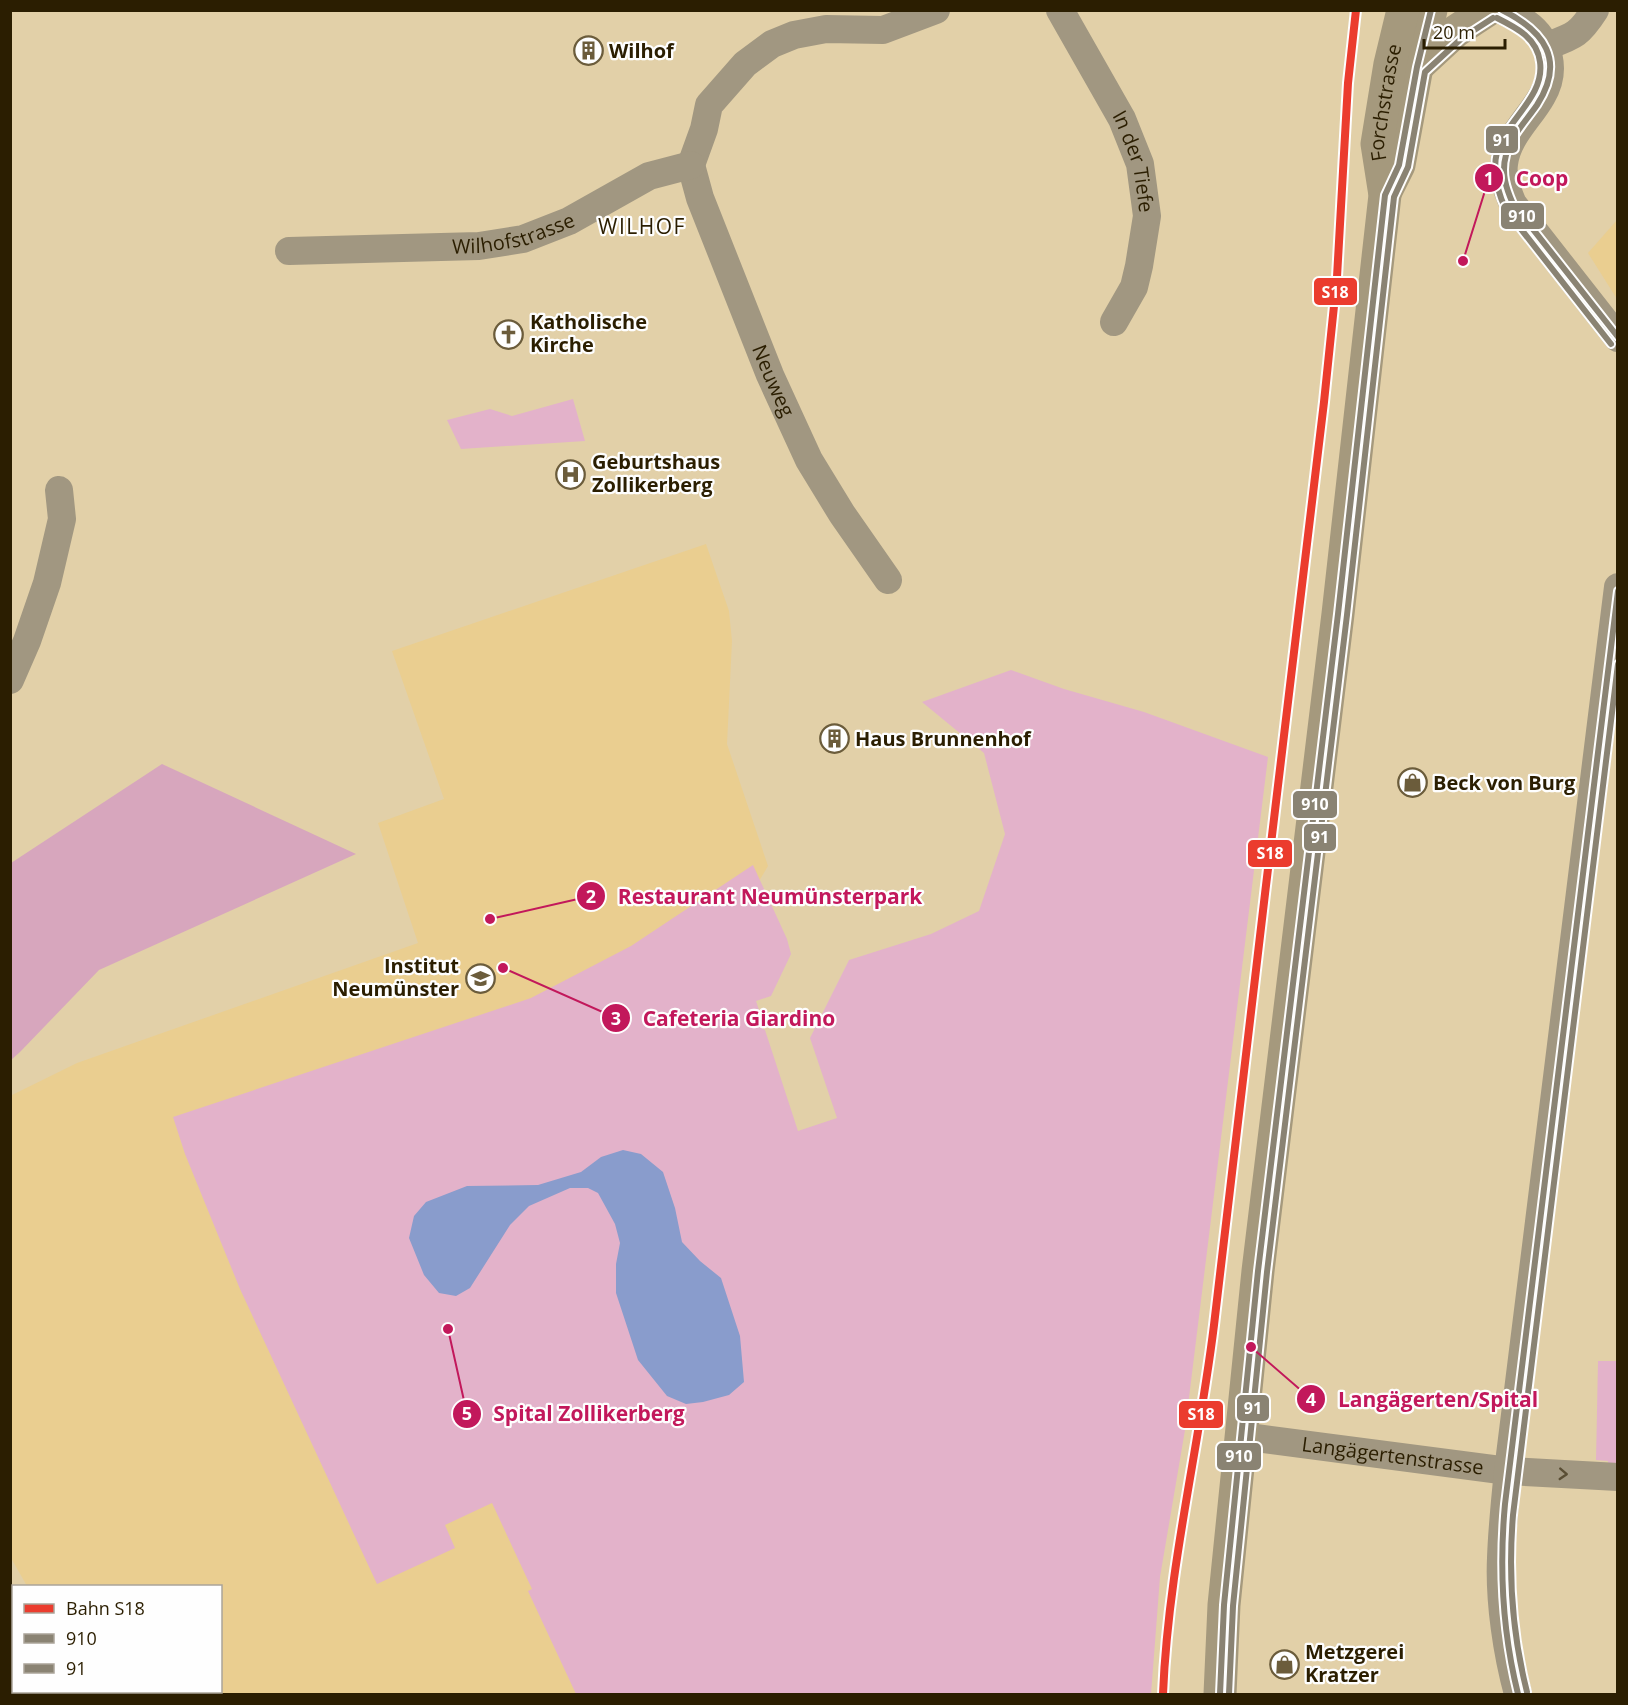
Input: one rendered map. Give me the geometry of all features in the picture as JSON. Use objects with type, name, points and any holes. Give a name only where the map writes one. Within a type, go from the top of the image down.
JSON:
[{"type":"main road","name":"Forchstrasse","points":[[1220,1695],[1224,1605],[1258,1271],[1338,614],[1384,195],[1377,144],[1390,64],[1403,10]]},
{"type":"main road","name":"Forchstrasse","points":[[1384,195],[1399,165],[1417,67],[1431,10]]},
{"type":"main road","points":[[1417,67],[1456,31],[1488,10]]},
{"type":"street","name":"In der Tiefe","points":[[1060,10],[1122,119],[1140,164],[1147,216],[1139,266],[1134,287],[1114,322]]},
{"type":"street","points":[[1501,10],[1526,22],[1540,35],[1547,46],[1551,70],[1543,95],[1515,133],[1503,165],[1505,181],[1513,204],[1617,338]]},
{"type":"street","points":[[1547,46],[1575,36],[1595,10]]},
{"type":"street","points":[[691,165],[704,129],[709,105],[746,64],[772,44],[794,34],[826,29],[883,30],[931,12]]},
{"type":"street","name":"Wilhofstrasse","points":[[289,251],[479,246],[523,238],[569,221],[649,176],[691,165]]},
{"type":"street","name":"Neuweg","points":[[691,165],[700,198],[770,375],[809,460],[842,514],[888,580]]},
{"type":"street","points":[[10,680],[27,641],[47,582],[62,519],[59,490]]},
{"type":"street","points":[[1518,1695],[1506,1634],[1501,1580],[1508,1471],[1617,587]]},
{"type":"street","name":"Langägertenstrasse","points":[[1241,1436],[1508,1471],[1617,1477]]},
{"type":"shaded area","points":[[1617,220],[1617,299],[1588,253]]},
{"type":"shaded area","points":[[573,399],[585,441],[461,449],[447,420],[490,409],[512,416]]},
{"type":"shaded area","points":[[706,544],[729,611],[732,641],[727,744],[768,866],[699,983],[1098,1694],[131,1694],[222,1693],[222,1585],[26,1585],[11,1558],[10,1096],[77,1063],[418,943],[378,823],[444,799],[392,651]]},
{"type":"shaded area","points":[[1011,670],[1064,689],[1144,712],[1268,757],[1185,1430],[1160,1577],[1151,1694],[576,1694],[528,1591],[532,1589],[492,1503],[445,1525],[455,1548],[377,1584],[240,1289],[185,1154],[173,1117],[531,998],[631,946],[753,865],[787,939],[791,954],[771,996],[756,1001],[761,1016],[756,1025],[765,1030],[798,1131],[837,1118],[810,1038],[849,960],[931,934],[979,911],[1005,834],[984,753],[922,702]]},
{"type":"shaded area","points":[[162,764],[356,854],[99,970],[11,1060],[11,863]]},
{"type":"shaded area","points":[[1598,1361],[1617,1361],[1617,1465],[1608,1465],[1608,1461],[1596,1460]]},
{"type":"water","points":[[623,1150],[641,1154],[663,1172],[675,1208],[682,1242],[721,1278],[740,1336],[744,1382],[729,1395],[686,1404],[667,1396],[638,1360],[616,1293],[616,1264],[620,1243],[615,1224],[598,1193],[588,1188],[570,1188],[529,1206],[510,1225],[470,1288],[456,1296],[439,1293],[424,1275],[409,1238],[414,1216],[426,1202],[467,1186],[538,1185],[581,1172],[601,1157]]},
{"type":"rail line","name":"S18","points":[[1163,1694],[1177,1555],[1214,1325],[1324,402],[1337,277],[1348,83],[1356,10]]},
{"type":"transit line","name":"910","points":[[1220,1694],[1224,1605],[1258,1271],[1338,614],[1385,195],[1399,165],[1417,67],[1431,10]]},
{"type":"transit line","name":"910","points":[[1502,10],[1517,18],[1539,37],[1550,61],[1550,74],[1546,89],[1508,148],[1504,174],[1508,192],[1513,204],[1618,337]]},
{"type":"transit line","name":"91","points":[[1229,1694],[1233,1606],[1267,1272],[1347,615],[1394,197],[1408,167],[1425,72],[1462,38],[1493,18]]},
{"type":"transit line","name":"91","points":[[1497,18],[1519,30],[1530,40],[1535,46],[1540,62],[1537,86],[1508,129],[1497,152],[1495,174],[1500,196],[1506,210],[1611,344]]},
{"type":"transit line","name":"910","points":[[1518,1694],[1508,1646],[1503,1599],[1502,1552],[1505,1504],[1618,591]]},
{"type":"transit line","name":"91","points":[[1527,1692],[1512,1604],[1513,1515],[1618,664]]},
{"type":"place","name":"Wilhof","points":[[588,51]]},
{"type":"place","name":"Coop","points":[[1463,261]]},
{"type":"place","name":"Katholische Kirche","points":[[509,334]]},
{"type":"place","name":"Geburtshaus Zollikerberg","points":[[571,474]]},
{"type":"place","name":"Haus Brunnenhof","points":[[834,739]]},
{"type":"place","name":"Beck von Burg","points":[[1412,783]]},
{"type":"place","name":"Restaurant Neumünsterpark","points":[[490,919]]},
{"type":"place","name":"Cafeteria Giardino","points":[[503,968]]},
{"type":"place","name":"Institut Neumünster","points":[[480,978]]},
{"type":"place","name":"Spital Zollikerberg","points":[[448,1329]]},
{"type":"place","name":"Langägerten/Spital","points":[[1251,1347]]},
{"type":"place","name":"Metzgerei Kratzer","points":[[1284,1664]]},
{"type":"district","name":"WILHOF","points":[[642,227]]}]
